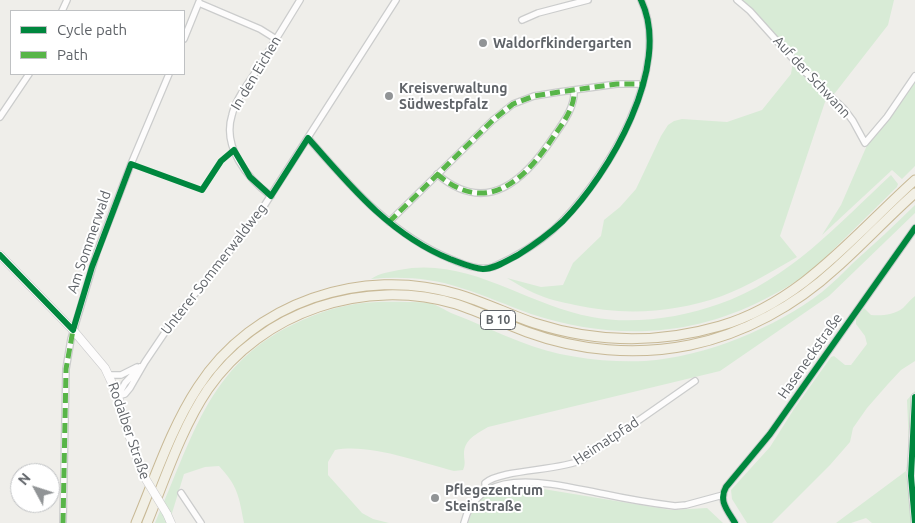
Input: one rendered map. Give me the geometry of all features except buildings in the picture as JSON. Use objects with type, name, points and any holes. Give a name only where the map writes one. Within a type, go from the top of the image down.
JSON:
[{"type":"highway","name":"B 10","points":[[136,523],[185,410],[200,384],[236,342],[275,314],[295,304],[348,288],[372,285],[404,285],[442,290],[533,322],[585,336],[628,340],[686,335],[738,320],[794,291],[830,262],[915,180]]},
{"type":"highway","name":"B 10","points":[[147,523],[193,415],[219,374],[243,349],[258,337],[303,312],[358,297],[408,295],[458,305],[528,332],[584,347],[629,351],[691,344],[725,335],[742,328],[781,309],[798,298],[836,268],[915,193]]},
{"type":"main road","name":"Rodalber Straße","points":[[0,255],[73,330],[98,358],[109,375],[118,396],[142,473],[172,523]]},
{"type":"street","name":"In den Eichen","points":[[271,196],[255,183],[242,164],[232,143],[231,116],[236,104],[300,0]]},
{"type":"street","name":"Unterer Sommerwaldweg","points":[[118,396],[124,383],[145,362],[172,322],[229,252],[271,196],[396,0]]},
{"type":"street","points":[[522,20],[538,13],[588,0]]},
{"type":"street","points":[[308,138],[357,193],[389,222],[428,248],[444,256],[486,269],[507,261],[544,238],[568,216],[592,186],[613,153],[632,114],[643,84],[649,56],[650,34],[647,15],[641,0]]},
{"type":"street","name":"Auf der Schwann","points":[[737,0],[757,18],[803,70],[844,109],[865,142],[887,117],[915,76]]},
{"type":"street","points":[[185,37],[199,2],[260,29],[276,39]]},
{"type":"street","points":[[0,117],[28,75]]},
{"type":"street","name":"Am Sommerwald","points":[[63,523],[66,368],[73,330],[97,252],[169,75]]},
{"type":"street","points":[[389,222],[492,120],[513,104],[534,96],[616,84],[643,84]]},
{"type":"street","points":[[437,174],[452,186],[468,192],[491,192],[508,186],[526,172],[552,139],[572,106],[574,91]]},
{"type":"street","name":"Haseneckstraße","points":[[722,495],[726,487],[770,434],[915,228]]},
{"type":"street","name":"Unterer Sommerwaldweg","points":[[109,375],[121,375],[145,362]]},
{"type":"street","name":"Heimatpfad","points":[[486,491],[486,483],[499,477],[570,465],[582,460],[695,381]]},
{"type":"street","points":[[915,397],[911,476],[915,523]]},
{"type":"street","points":[[464,523],[470,508],[486,491],[512,482],[540,483],[675,506],[686,505],[722,495],[726,507],[736,523]]},
{"type":"street","points":[[181,493],[201,523]]},
{"type":"green space","points":[[741,0],[894,0],[888,25],[835,93],[825,102],[780,236],[797,257],[751,283],[722,296],[686,306],[649,311],[612,311],[565,303],[527,290],[507,278],[541,287],[563,285],[573,263],[601,236],[604,220],[620,207],[636,189],[661,136],[668,125],[674,121],[682,119],[727,122],[762,110],[791,74],[794,55]]},
{"type":"green space","points":[[915,80],[915,166],[902,179],[892,170],[822,235],[841,205],[868,143]]},
{"type":"green space","points":[[891,175],[898,184],[897,187],[804,276],[765,299],[736,312],[679,328],[621,331],[591,328],[531,314],[470,291],[439,282],[405,278],[371,279],[381,274],[399,270],[425,268],[449,270],[497,284],[567,311],[592,317],[639,320],[688,313],[744,294],[768,281],[790,266],[832,231]]},
{"type":"green space","points":[[915,205],[915,213],[829,296],[720,371],[488,427],[472,437],[466,444],[463,470],[454,471],[378,451],[363,449],[335,450],[328,462],[328,475],[362,513],[373,519],[389,523],[244,523],[237,492],[219,466],[205,467],[184,474],[169,523],[155,523],[198,424],[213,396],[232,370],[256,348],[285,328],[323,312],[344,306],[375,302],[430,303],[512,339],[550,352],[614,361],[645,361],[691,354],[761,329],[803,305],[830,285]]},
{"type":"green space","points":[[915,296],[915,361],[901,370],[867,408],[853,428],[850,442],[830,465],[772,523],[747,523],[732,499],[731,490],[770,447],[831,357],[834,356],[845,365],[851,365],[867,344],[865,336],[856,324],[856,319],[864,308],[871,315],[892,314],[903,308]]},
{"type":"green space","points":[[915,391],[915,486],[914,471],[906,471],[909,446],[907,400]]},
{"type":"green space","points":[[906,471],[912,523],[872,523],[866,518],[851,523],[836,523]]},
{"type":"green space","points":[[531,487],[671,510],[707,508],[723,523],[468,523],[478,502],[491,492],[499,489]]},
{"type":"marked path","points":[[389,222],[493,120],[513,104],[534,96],[559,92],[617,84],[643,84]]},
{"type":"marked path","points":[[437,174],[455,187],[472,192],[488,192],[503,188],[531,167],[543,152],[568,115],[573,103],[574,91]]},
{"type":"marked path","points":[[63,523],[66,369],[73,330]]},
{"type":"cycle path","points":[[73,330],[92,267],[131,164],[202,190],[221,161],[234,150],[250,177],[271,196],[308,138],[355,191],[372,207],[408,237],[428,249],[462,264],[483,269],[497,266],[518,255],[558,226],[581,201],[616,148],[631,118],[643,87],[649,56],[649,27],[641,0]]},
{"type":"cycle path","points":[[735,523],[723,501],[726,487],[770,434],[915,228]]},
{"type":"cycle path","points":[[0,255],[73,330]]},
{"type":"cycle path","points":[[915,397],[911,476],[915,523]]},
{"type":"place","name":"Waldorfkindergarten","points":[[483,43]]},
{"type":"place","name":"Kreisverwaltung Südwestpfalz","points":[[389,96]]},
{"type":"place","name":"Pflegezentrum Steinstraße","points":[[435,498]]}]
